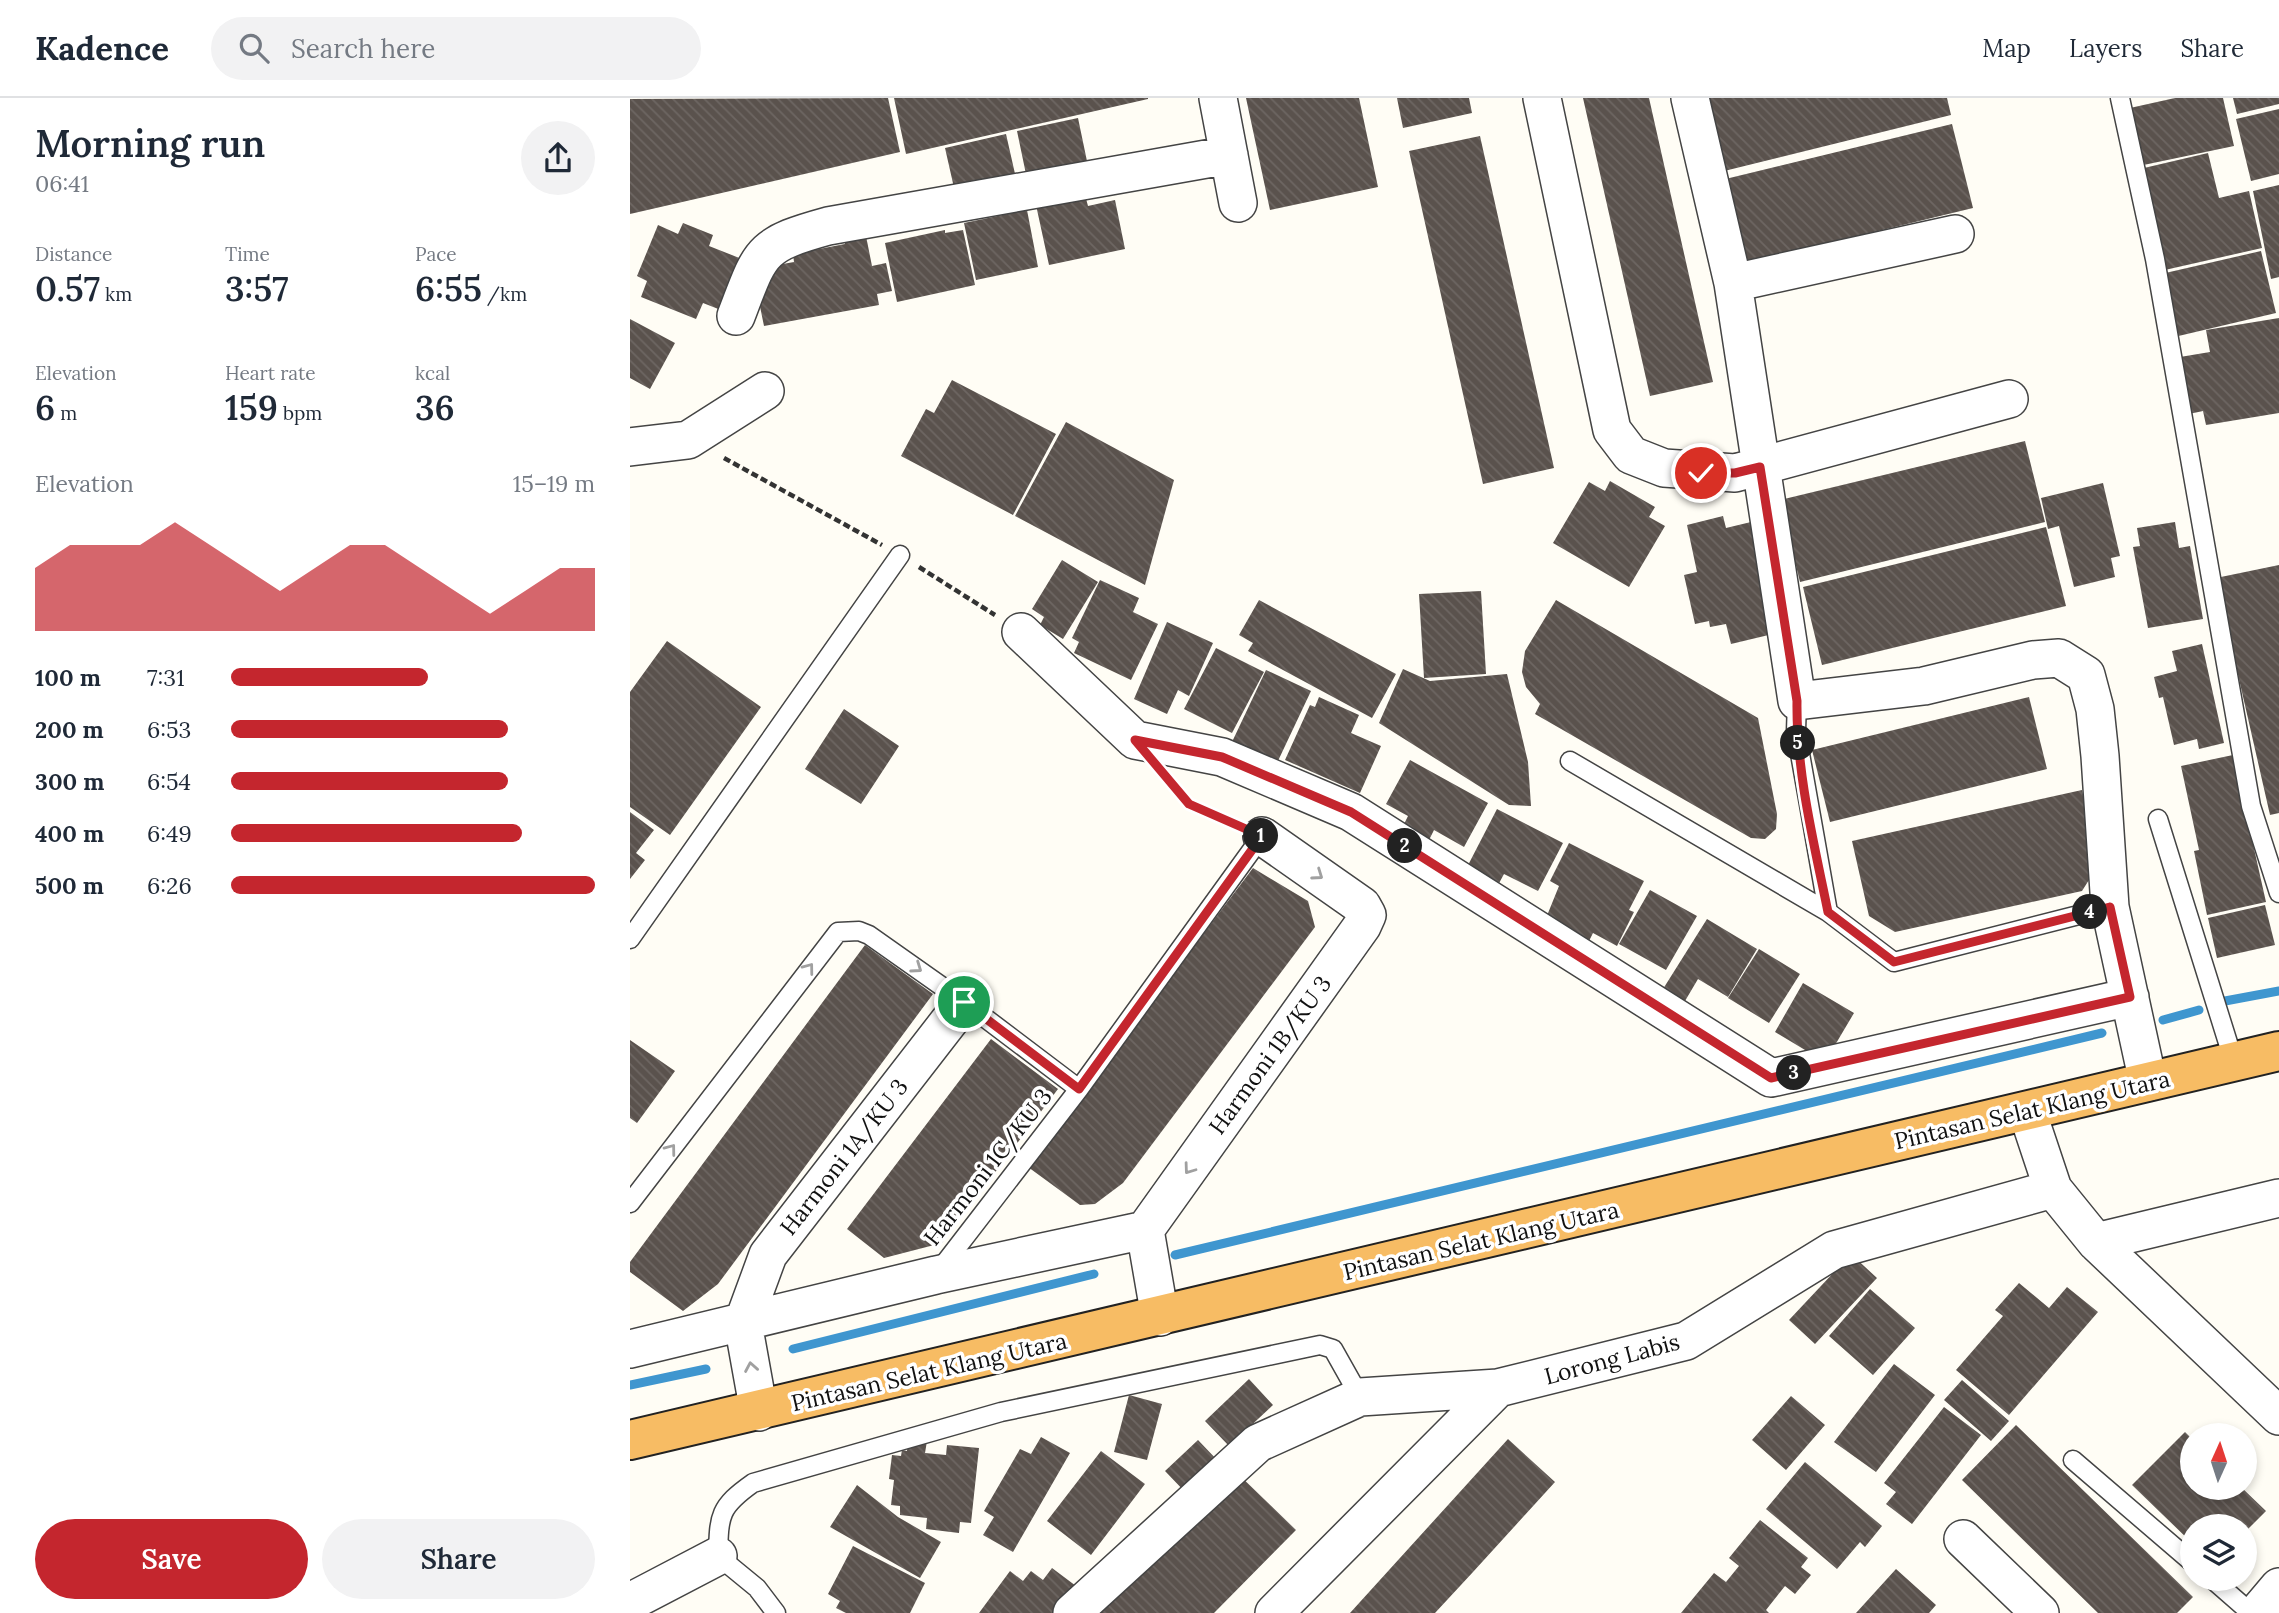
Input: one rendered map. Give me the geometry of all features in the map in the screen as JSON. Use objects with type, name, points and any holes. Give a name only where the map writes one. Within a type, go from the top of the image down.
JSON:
[{"type":"highway","name":"Pintasan Selat Klang Utara","points":[[630,1440],[759,1412],[2279,1051]]},
{"type":"highway","name":"Pintasan Selat Klang Utara","points":[[630,1452],[682,1430]]},
{"type":"street","points":[[1218,98],[1238,203]]},
{"type":"street","points":[[1542,98],[1612,430],[1631,455],[1664,468],[1735,473],[2009,399]]},
{"type":"street","points":[[1690,98],[1733,283],[1797,701],[1924,686],[2033,660],[2059,658],[2086,675],[2095,709],[2100,756],[2110,907],[2148,1082]]},
{"type":"street","points":[[736,316],[757,260],[791,236],[828,226],[1229,155]]},
{"type":"street","points":[[1733,283],[1955,234]]},
{"type":"street","points":[[630,447],[688,440],[765,391]]},
{"type":"street","points":[[1021,632],[1135,740],[1222,757],[1351,812],[1771,1078],[2130,997]]},
{"type":"street","name":"Harmoni 1B/KU 3","points":[[1145,1230],[1362,926],[1367,915],[1363,906],[1262,836]]},
{"type":"street","name":"Harmoni 1A/KU 3","points":[[743,1323],[768,1255],[964,1002]]},
{"type":"street","points":[[2027,1111],[2053,1189],[2096,1242],[2279,1416]]},
{"type":"street","name":"Lorong Labis","points":[[1360,1397],[1499,1388],[1686,1341],[1834,1250],[2053,1189]]},
{"type":"street","points":[[2096,1242],[2279,1198]]},
{"type":"street","points":[[630,1349],[936,1275],[1145,1230],[1160,1317]]},
{"type":"street","points":[[743,1323],[759,1412]]},
{"type":"street","points":[[1274,1613],[1499,1388]]},
{"type":"street","points":[[1072,1613],[1258,1443],[1360,1397]]},
{"type":"street","points":[[1963,1539],[2040,1613]]},
{"type":"street","points":[[640,1603],[719,1556]]},
{"type":"street","points":[[2257,1613],[2279,1587]]},
{"type":"lane","points":[[2120,98],[2155,259],[2251,806],[2279,893]]},
{"type":"lane","points":[[630,939],[900,555]]},
{"type":"lane","points":[[1797,701],[1796,732],[1828,912]]},
{"type":"lane","points":[[1570,761],[1828,912],[1894,962],[2110,907]]},
{"type":"lane","points":[[2158,819],[2234,1062]]},
{"type":"lane","name":"Harmoni 1C/KU 3","points":[[936,1275],[1079,1089],[1262,836]]},
{"type":"lane","points":[[630,1203],[838,932],[859,931],[869,935],[964,1002],[1079,1089]]},
{"type":"lane","points":[[776,1613],[757,1588],[719,1556],[719,1527],[727,1501],[753,1483],[1001,1412],[1320,1345],[1333,1349],[1360,1397]]},
{"type":"lane","points":[[2073,1460],[2180,1552]]},
{"type":"lane","points":[[2226,1591],[2251,1613]]},
{"type":"path","points":[[688,440],[900,555],[1021,632]]},
{"type":"path","points":[[1135,740],[1189,804],[1262,836]]},
{"type":"building","points":[[888,98],[900,152],[630,214],[630,99]]},
{"type":"building","points":[[894,98],[1148,98],[1148,99],[906,154]]},
{"type":"building","points":[[1246,98],[1359,98],[1378,187],[1270,210]]},
{"type":"building","points":[[1397,98],[1469,98],[1472,113],[1403,128]]},
{"type":"building","points":[[1583,98],[1649,98],[1713,382],[1650,396]]},
{"type":"building","points":[[1688,98],[1947,98],[1951,115],[1708,175]]},
{"type":"building","points":[[2175,98],[2223,98],[2234,146],[2134,167],[2121,110]]},
{"type":"building","points":[[2233,98],[2279,98],[2279,104],[2237,114]]},
{"type":"building","points":[[2279,109],[2279,174],[2251,181],[2236,119]]},
{"type":"building","points":[[1078,118],[1088,166],[1027,179],[1017,131]]},
{"type":"building","points":[[1952,124],[1973,208],[1729,267],[1709,183]]},
{"type":"building","points":[[1006,134],[1018,187],[957,201],[945,148]]},
{"type":"building","points":[[1480,136],[1554,468],[1483,484],[1409,151]]},
{"type":"building","points":[[2208,153],[2219,198],[2249,191],[2262,248],[2156,272],[2135,204],[2152,200],[2144,168]]},
{"type":"building","points":[[2279,185],[2279,277],[2271,279],[2253,191]]},
{"type":"building","points":[[1085,195],[1088,206],[1115,200],[1125,249],[1049,265],[1036,205]]},
{"type":"building","points":[[1027,210],[1038,267],[976,280],[964,223]]},
{"type":"building","points":[[683,223],[713,235],[709,246],[747,261],[726,312],[703,303],[696,319],[641,297],[647,281],[637,276],[658,225],[678,234]]},
{"type":"building","points":[[864,226],[872,266],[886,263],[892,291],[877,294],[879,305],[764,326],[756,287],[770,285],[766,267],[794,262],[793,254],[845,244],[843,230]]},
{"type":"building","points":[[945,230],[945,233],[963,230],[975,285],[897,302],[885,243]]},
{"type":"building","points":[[2261,251],[2276,313],[2170,338],[2161,274]]},
{"type":"building","points":[[2279,318],[2279,413],[2206,425],[2203,411],[2189,414],[2180,357],[2210,352],[2206,330]]},
{"type":"building","points":[[630,319],[675,343],[650,389],[630,378]]},
{"type":"building","points":[[952,380],[1056,434],[1013,515],[901,456],[926,409],[934,413]]},
{"type":"building","points":[[1066,422],[1174,480],[1145,585],[1015,516]]},
{"type":"building","points":[[2025,441],[2045,522],[1800,582],[1780,500]]},
{"type":"building","points":[[1610,481],[1655,507],[1649,517],[1665,526],[1629,587],[1553,543],[1589,482],[1605,491]]},
{"type":"building","points":[[2103,483],[2120,556],[2111,558],[2115,577],[2074,587],[2059,526],[2048,529],[2041,498]]},
{"type":"building","points":[[1723,516],[1726,528],[1751,522],[1777,633],[1731,644],[1726,624],[1710,627],[1709,621],[1695,624],[1684,575],[1697,572],[1687,525]]},
{"type":"building","points":[[2175,522],[2179,548],[2190,546],[2203,619],[2148,628],[2133,547],[2140,546],[2137,528]]},
{"type":"building","points":[[2046,527],[2066,606],[1822,665],[1803,587]]},
{"type":"building","points":[[1062,560],[1098,582],[1063,639],[1040,625],[1044,617],[1032,609]]},
{"type":"building","points":[[2279,565],[2279,813],[2270,815],[2216,578]]},
{"type":"building","points":[[1100,580],[1139,598],[1133,612],[1158,624],[1131,680],[1074,653],[1079,642],[1072,638]]},
{"type":"building","points":[[1481,591],[1486,674],[1424,678],[1419,594]]},
{"type":"building","points":[[1259,600],[1396,674],[1372,718],[1248,651],[1253,643],[1239,635]]},
{"type":"building","points":[[1556,600],[1758,718],[1777,814],[1776,829],[1765,839],[1751,838],[1535,714],[1540,704],[1526,687],[1522,672],[1525,651]]},
{"type":"building","points":[[1167,622],[1213,643],[1189,696],[1178,690],[1167,714],[1134,699]]},
{"type":"building","points":[[667,641],[761,707],[670,835],[630,807],[630,692]]},
{"type":"building","points":[[2202,644],[2224,743],[2199,749],[2197,739],[2174,745],[2163,697],[2159,698],[2154,677],[2177,671],[2172,651]]},
{"type":"building","points":[[1216,648],[1264,672],[1232,733],[1184,709]]},
{"type":"building","points":[[1403,669],[1430,681],[1507,674],[1528,762],[1531,806],[1509,805],[1379,723]]},
{"type":"building","points":[[1266,670],[1311,691],[1277,763],[1232,742]]},
{"type":"building","points":[[1319,697],[1359,715],[1351,733],[1381,746],[1360,793],[1285,760],[1310,705],[1315,707]]},
{"type":"building","points":[[2029,697],[2047,769],[1830,822],[1812,750]]},
{"type":"building","points":[[844,709],[899,746],[861,804],[805,769]]},
{"type":"building","points":[[2233,755],[2266,902],[2207,915],[2194,851],[2199,850],[2181,766]]},
{"type":"building","points":[[1410,760],[1488,803],[1464,847],[1434,830],[1427,844],[1401,830],[1408,816],[1386,804]]},
{"type":"building","points":[[2082,790],[2099,864],[2082,891],[1895,932],[1869,916],[1852,841]]},
{"type":"building","points":[[1497,809],[1563,843],[1538,891],[1504,874],[1497,887],[1465,871]]},
{"type":"building","points":[[630,812],[654,830],[636,853],[645,860],[630,879]]},
{"type":"building","points":[[1569,843],[1644,881],[1629,910],[1634,912],[1617,946],[1593,933],[1587,945],[1544,923],[1559,886],[1550,881]]},
{"type":"building","points":[[1253,868],[1308,901],[1315,927],[1123,1183],[1095,1204],[1080,1205],[1028,1167]]},
{"type":"building","points":[[1650,890],[1697,916],[1666,970],[1619,944]]},
{"type":"building","points":[[2265,905],[2275,945],[2217,958],[2208,918]]},
{"type":"building","points":[[1707,919],[1757,949],[1728,997],[1698,979],[1685,1001],[1663,989]]},
{"type":"building","points":[[865,945],[933,994],[718,1284],[683,1311],[630,1272],[630,1262]]},
{"type":"building","points":[[1759,949],[1800,974],[1769,1023],[1728,998]]},
{"type":"building","points":[[1803,983],[1854,1013],[1825,1062],[1775,1032]]},
{"type":"building","points":[[991,1039],[1058,1089],[942,1243],[884,1258],[847,1229]]},
{"type":"building","points":[[630,1040],[675,1071],[637,1123],[630,1118]]},
{"type":"building","points":[[1851,1254],[1877,1278],[1815,1344],[1789,1320]]},
{"type":"building","points":[[2019,1283],[2049,1308],[2067,1287],[2098,1312],[2009,1415],[1956,1370],[2003,1316],[1995,1310]]},
{"type":"building","points":[[1870,1289],[1915,1328],[1873,1375],[1829,1336]]},
{"type":"building","points":[[1894,1364],[1935,1395],[1876,1472],[1834,1442]]},
{"type":"building","points":[[1249,1379],[1273,1405],[1229,1446],[1205,1421]]},
{"type":"building","points":[[1962,1380],[2009,1421],[1991,1441],[1944,1400]]},
{"type":"building","points":[[1129,1395],[1162,1404],[1147,1460],[1114,1452]]},
{"type":"building","points":[[1791,1396],[1825,1425],[1786,1470],[1752,1440]]},
{"type":"building","points":[[1944,1407],[1981,1435],[1912,1524],[1886,1504],[1896,1492],[1884,1483]]},
{"type":"building","points":[[2016,1425],[2180,1584],[2180,1591],[2187,1591],[2193,1597],[2177,1613],[2098,1613],[1962,1480]]},
{"type":"building","points":[[1041,1437],[1070,1453],[1013,1552],[983,1535],[994,1517],[984,1511],[1020,1449],[1031,1454]]},
{"type":"building","points":[[2180,1437],[2180,1500],[2255,1500],[2266,1511],[2257,1520],[2257,1514],[2180,1514],[2180,1531],[2132,1485]]},
{"type":"building","points":[[908,1439],[927,1441],[925,1453],[946,1455],[947,1445],[979,1448],[971,1523],[960,1522],[959,1533],[926,1529],[927,1518],[900,1515],[900,1506],[891,1505],[894,1480],[889,1479],[892,1455],[901,1456],[902,1450],[907,1451]]},
{"type":"building","points":[[1508,1439],[1555,1482],[1435,1613],[1350,1613]]},
{"type":"building","points":[[1198,1440],[1219,1462],[1186,1493],[1165,1471]]},
{"type":"building","points":[[1101,1451],[1145,1484],[1091,1555],[1047,1521]]},
{"type":"building","points":[[1805,1462],[1882,1526],[1865,1547],[1860,1542],[1837,1569],[1766,1509]]},
{"type":"building","points":[[1233,1469],[1296,1530],[1214,1613],[1091,1613]]},
{"type":"building","points":[[857,1485],[898,1517],[941,1542],[920,1578],[830,1527]]},
{"type":"building","points":[[1760,1520],[1808,1558],[1801,1567],[1811,1575],[1795,1594],[1785,1586],[1766,1610],[1769,1613],[1681,1613],[1714,1573],[1726,1582],[1739,1566],[1729,1558]]},
{"type":"building","points":[[853,1546],[925,1583],[910,1613],[846,1613],[836,1608],[840,1601],[828,1594]]},
{"type":"building","points":[[1052,1568],[1076,1586],[1056,1613],[979,1613],[1010,1571],[1023,1581],[1031,1571],[1043,1580]]},
{"type":"building","points":[[1896,1569],[1936,1605],[1929,1613],[1856,1613]]},
{"type":"waterway","points":[[2225,1001],[2279,991]]},
{"type":"waterway","points":[[2163,1020],[2199,1010]]},
{"type":"waterway","points":[[1175,1255],[2102,1033]]},
{"type":"waterway","points":[[793,1349],[1094,1274]]},
{"type":"waterway","points":[[630,1385],[706,1369]]},
{"type":"route","points":[[964,1002],[1079,1089],[1262,836],[1189,804],[1135,740],[1222,757],[1351,812],[1771,1078],[2130,997],[2110,907],[1894,962],[1828,912],[1796,732],[1797,701],[1760,467],[1735,473],[1701,473]]}]
